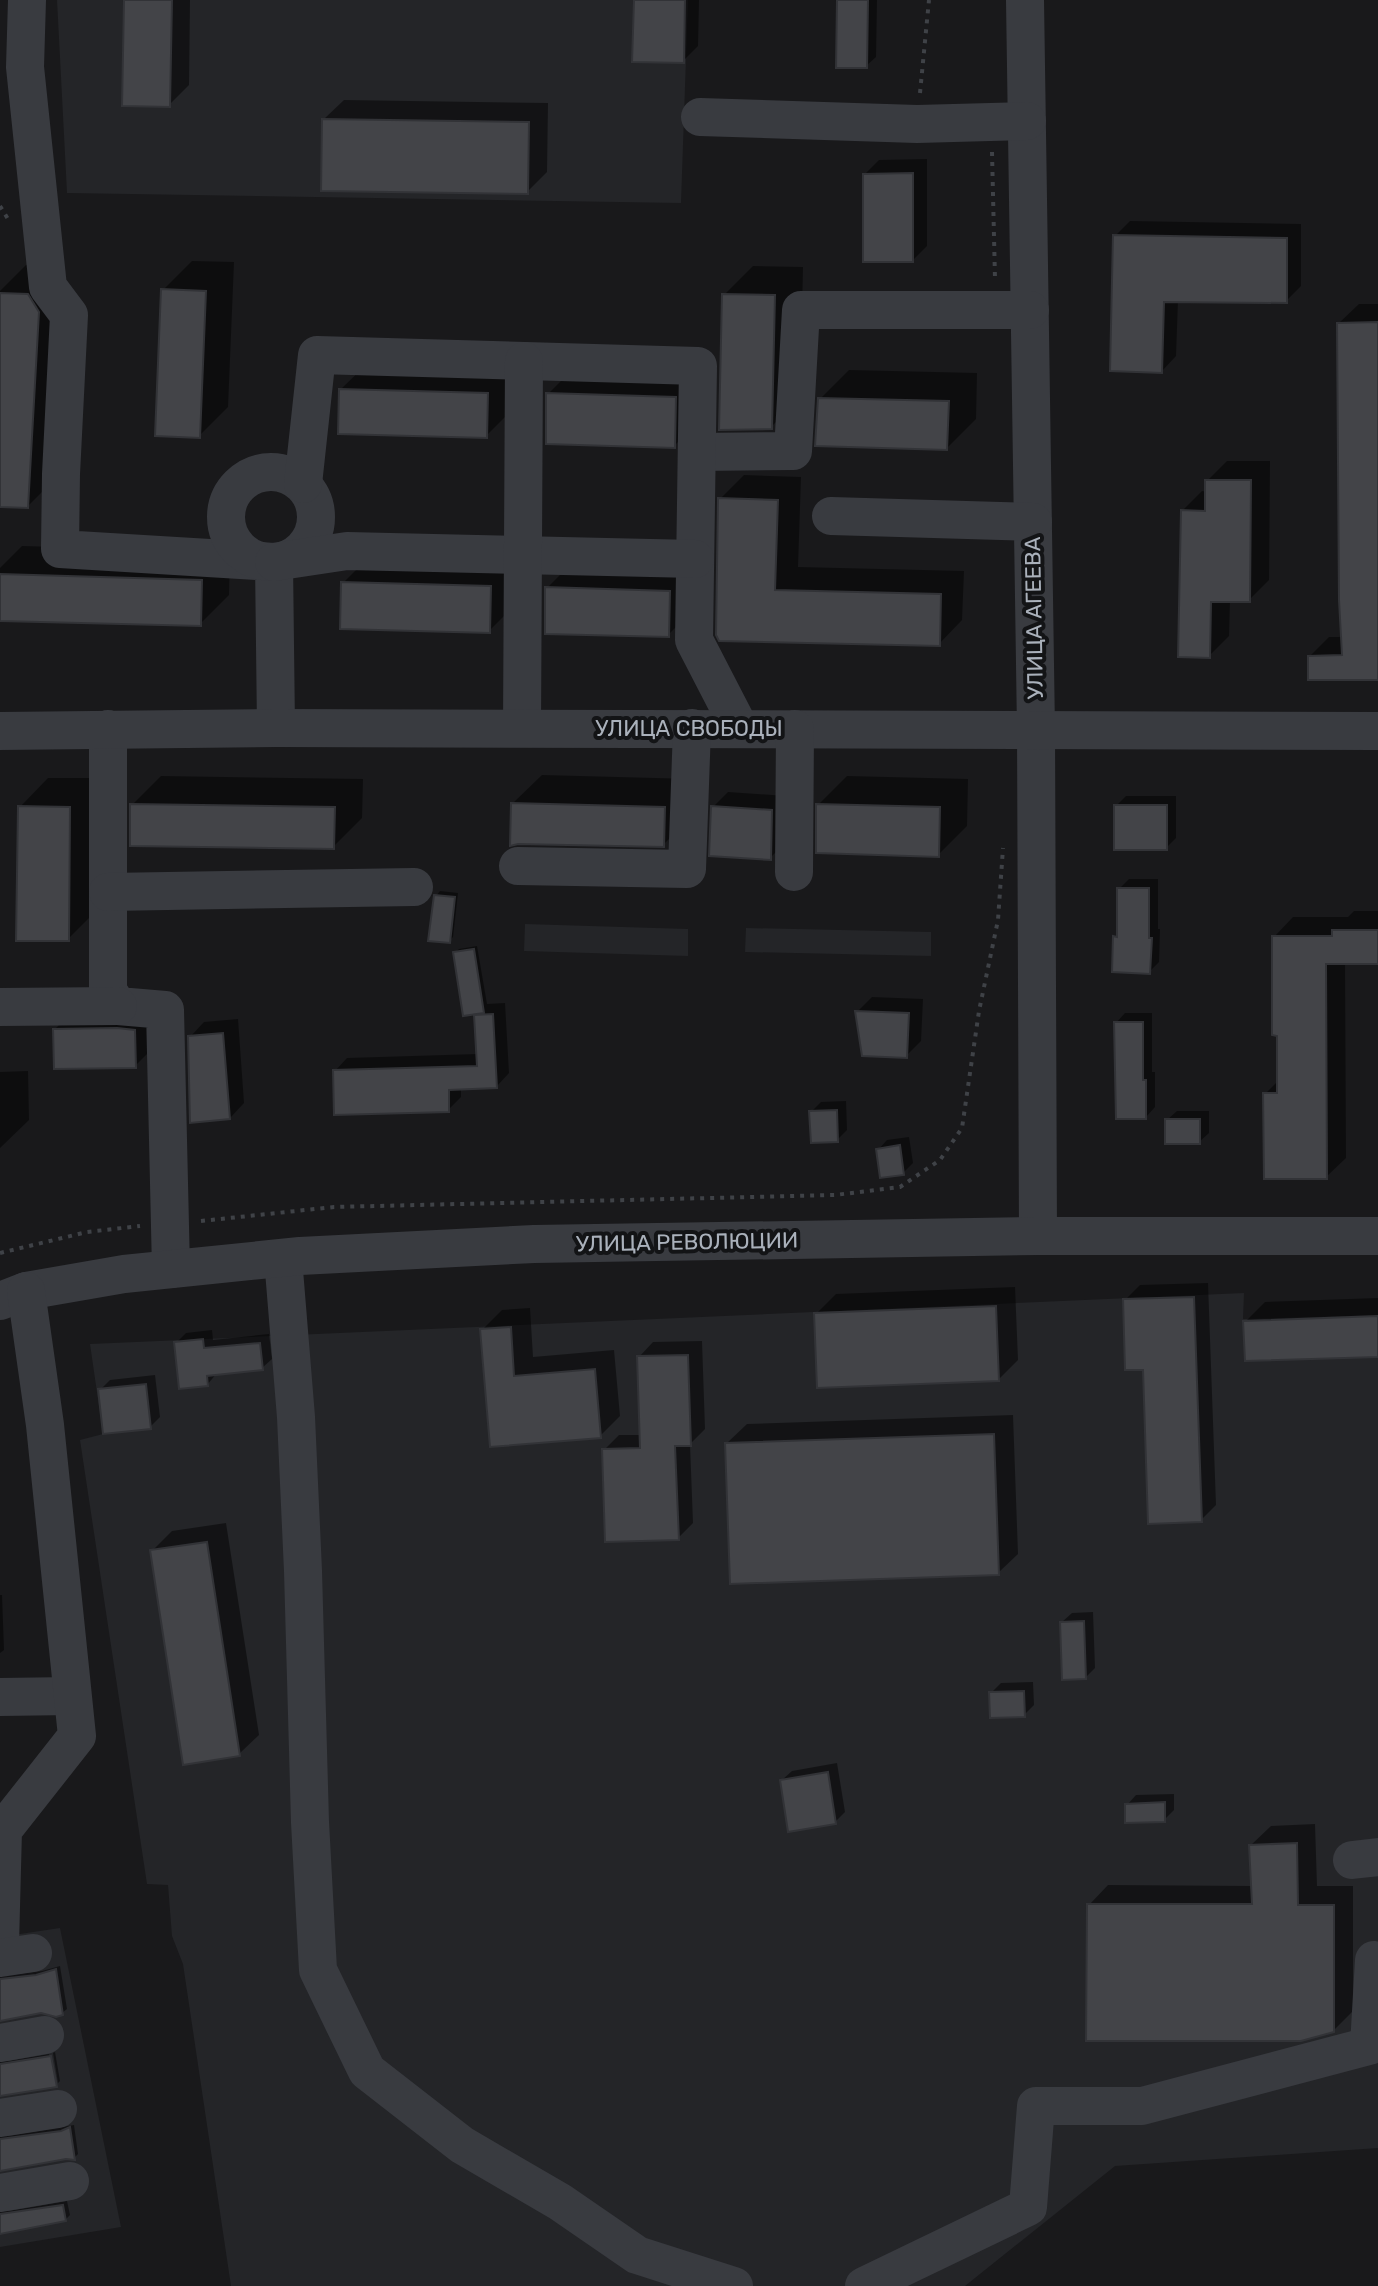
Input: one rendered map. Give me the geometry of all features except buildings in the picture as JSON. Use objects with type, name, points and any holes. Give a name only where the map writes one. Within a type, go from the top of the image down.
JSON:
[{"type":"street","points":[[27,0],[25,67],[48,287],[69,315],[60,549],[274,562],[347,551],[695,559]]},
{"type":"street","name":"УЛИЦА АГЕЕВА","points":[[1025,0],[1009,121],[1013,310],[1033,522],[1038,1236]]},
{"type":"street","points":[[0,96],[25,67]]},
{"type":"street","points":[[700,117],[917,124],[1009,121]]},
{"type":"street","points":[[697,452],[793,451],[801,310],[1013,310]]},
{"type":"street","points":[[303,484],[317,355],[698,366],[694,640],[740,729]]},
{"type":"street","points":[[522,728],[524,361]]},
{"type":"street","points":[[262,472],[291,476],[303,484],[316,510],[310,539],[301,550],[289,558],[274,562],[246,554],[235,544],[228,530],[226,515],[236,488],[262,472]]},
{"type":"street","points":[[831,516],[1033,522]]},
{"type":"street","points":[[274,562],[276,728]]},
{"type":"street","points":[[518,866],[687,869],[692,728]]},
{"type":"street","name":"УЛИЦА СВОБОДЫ","points":[[0,731],[692,728],[1378,731]]},
{"type":"street","points":[[108,729],[108,991],[118,1006]]},
{"type":"street","points":[[794,872],[795,729]]},
{"type":"street","points":[[108,892],[414,887]]},
{"type":"street","points":[[0,1007],[118,1006],[165,1010],[171,1269]]},
{"type":"street","name":"УЛИЦА РЕВОЛЮЦИИ","points":[[13,1296],[124,1274],[171,1269],[283,1258],[534,1244],[1038,1236],[1378,1236]]},
{"type":"street","points":[[283,1258],[296,1417],[318,1970],[367,2071],[462,2145],[560,2202],[637,2255],[734,2286]]},
{"type":"street","points":[[11,1952],[2,1882],[3,1830],[77,1736],[45,1425],[13,1296]]},
{"type":"street","points":[[0,1697],[72,1696]]},
{"type":"street","points":[[864,2286],[1028,2207],[1036,2106],[1142,2106],[1369,2046],[1374,1960]]},
{"type":"street","points":[[0,2043],[45,2035]]},
{"type":"street","points":[[0,2118],[58,2109]]},
{"type":"street","points":[[0,2193],[70,2181]]},
{"type":"path","points":[[917,124],[929,0]]},
{"type":"path","points":[[1009,121],[1013,310]]},
{"type":"path","points":[[0,1253],[87,1232],[334,1207],[835,1195],[900,1187],[940,1160],[962,1128],[979,1011],[998,920],[1003,841]]},
{"type":"shaded area","points":[[57,0],[688,0],[681,203],[67,193]]},
{"type":"shaded area","points":[[525,924],[688,929],[688,956],[524,951]]},
{"type":"shaded area","points":[[746,928],[931,932],[931,956],[745,952]]},
{"type":"shaded area","points":[[1244,1293],[1243,1319],[1378,1315],[1378,2148],[1115,2166],[965,2286],[231,2286],[183,1964],[172,1936],[168,1885],[147,1884],[80,1440],[103,1434],[90,1344]]},
{"type":"shaded area","points":[[60,1928],[121,2227],[0,2247],[0,1937]]}]
